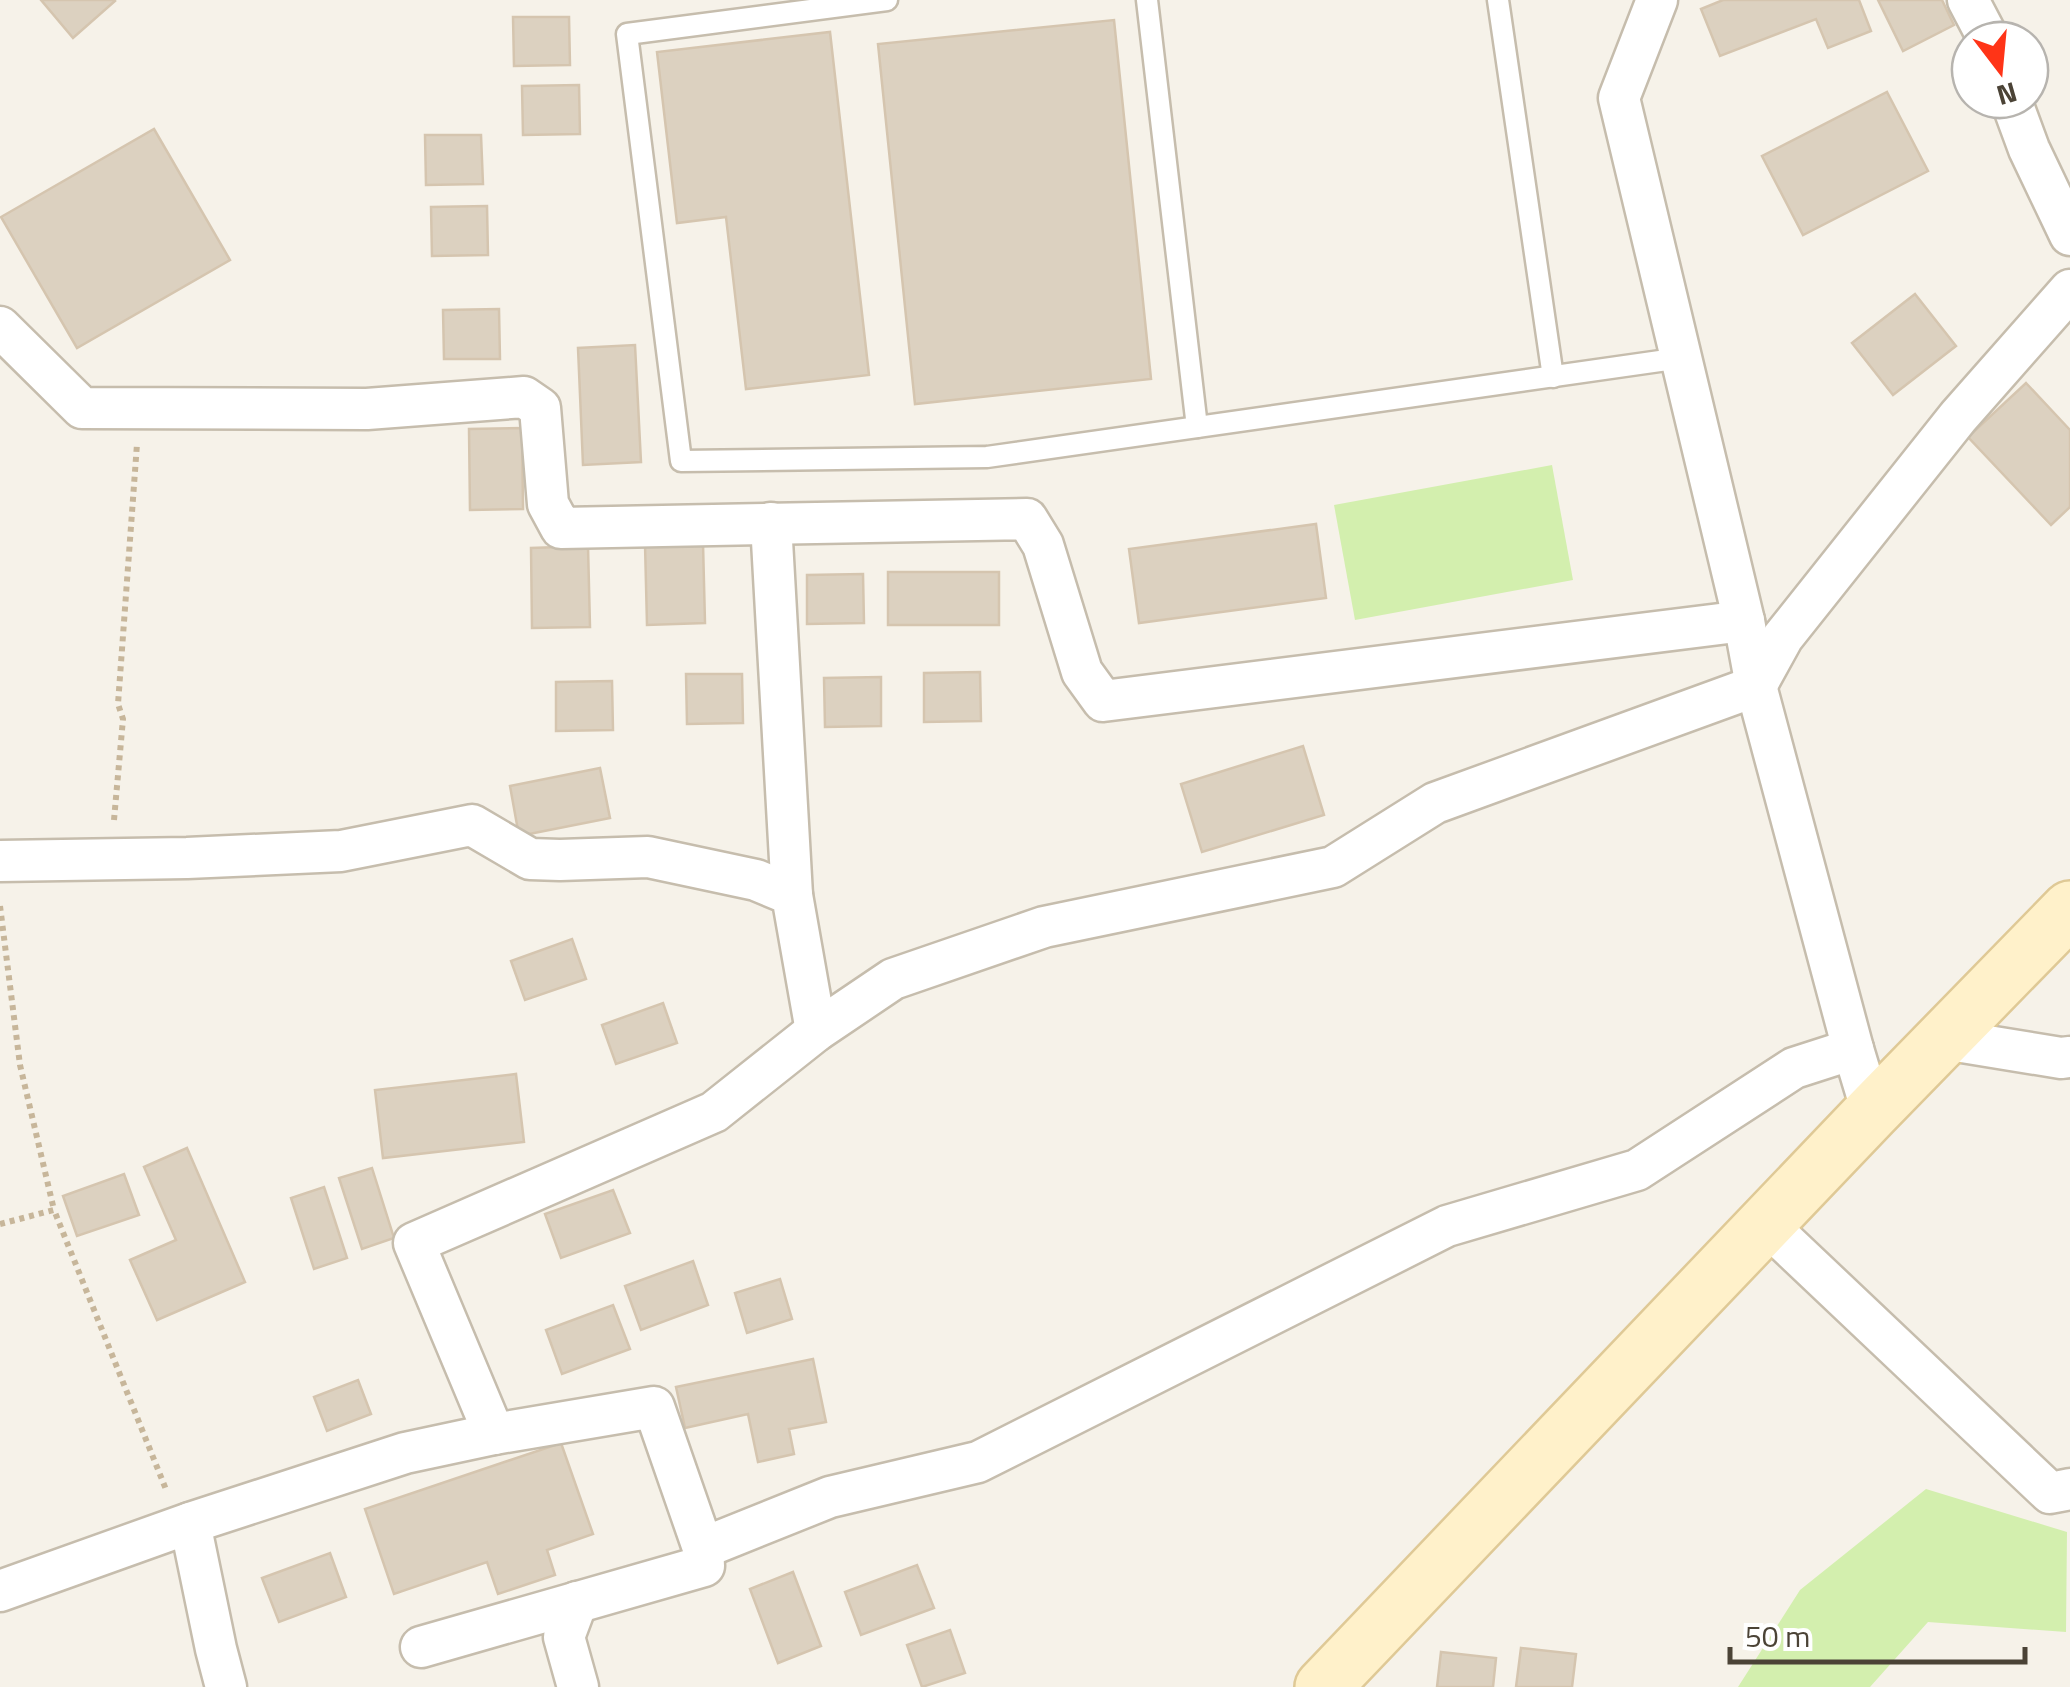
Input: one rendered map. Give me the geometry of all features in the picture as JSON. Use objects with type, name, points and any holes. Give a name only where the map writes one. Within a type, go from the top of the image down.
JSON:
[{"type":"street","points":[[1657,0],[1619,98],[1744,621],[1756,686],[1872,1112]]},
{"type":"street","points":[[2019,120],[2070,234]]},
{"type":"street","points":[[494,1434],[414,1243],[714,1112],[816,1030],[893,979],[1044,927],[1333,866],[1435,804],[1756,686],[1783,637],[1958,417],[2070,290]]},
{"type":"street","points":[[0,328],[82,408],[367,409],[524,397],[540,408],[548,504],[562,528],[1027,519],[1043,544],[1082,672],[1102,700],[1744,621]]},
{"type":"street","points":[[771,523],[792,895],[816,1030]]},
{"type":"street","points":[[0,861],[341,852],[472,825],[530,858],[648,857],[756,880],[792,895]]},
{"type":"street","points":[[1324,1687],[2070,909]]},
{"type":"street","points":[[1944,1039],[2070,1057]]},
{"type":"street","points":[[704,1548],[830,1497],[978,1462],[1447,1226],[1637,1170],[1794,1068],[1853,1048]]},
{"type":"street","points":[[1766,1224],[2050,1492],[2070,1489]]},
{"type":"street","points":[[0,1591],[405,1453],[654,1407],[704,1548],[704,1566],[421,1647]]},
{"type":"street","points":[[186,1525],[226,1687]]},
{"type":"street","points":[[577,1602],[564,1637],[578,1687]]},
{"type":"lane","points":[[887,0],[627,34],[681,461],[987,457],[1681,358]]},
{"type":"lane","points":[[1146,0],[1197,427]]},
{"type":"lane","points":[[1498,0],[1553,377]]},
{"type":"path","points":[[110,859],[123,719],[118,704],[140,408]]},
{"type":"path","points":[[0,906],[20,1065],[54,1210],[186,1525]]},
{"type":"path","points":[[0,1224],[54,1210]]},
{"type":"green space","points":[[1552,465],[1573,580],[1355,620],[1334,505]]},
{"type":"green space","points":[[1926,1489],[2067,1532],[2066,1632],[1928,1622],[1870,1687],[1738,1687],[1800,1590]]},
{"type":"building","points":[[41,0],[114,0],[115,1],[73,38]]},
{"type":"building","points":[[1723,0],[1859,0],[1871,31],[1828,48],[1816,19],[1720,56],[1701,9]]},
{"type":"building","points":[[1878,0],[1942,0],[1952,20],[1950,27],[1903,51]]},
{"type":"building","points":[[513,17],[569,17],[570,65],[514,66]]},
{"type":"building","points":[[1114,20],[1151,379],[915,404],[878,44]]},
{"type":"building","points":[[830,32],[869,375],[746,389],[726,217],[677,223],[657,52]]},
{"type":"building","points":[[579,85],[580,134],[523,135],[522,86]]},
{"type":"building","points":[[1887,92],[1928,171],[1803,235],[1762,156]]},
{"type":"building","points":[[154,129],[230,260],[77,348],[1,217]]},
{"type":"building","points":[[425,135],[481,135],[483,184],[426,185]]},
{"type":"building","points":[[487,206],[488,255],[432,256],[431,207]]},
{"type":"building","points":[[1915,294],[1956,346],[1893,395],[1852,343]]},
{"type":"building","points":[[499,309],[500,359],[444,359],[443,310]]},
{"type":"building","points":[[635,345],[641,462],[583,465],[578,348]]},
{"type":"building","points":[[2026,383],[2070,430],[2070,507],[2051,525],[1968,437]]},
{"type":"building","points":[[522,428],[523,509],[470,510],[469,429]]},
{"type":"building","points":[[1316,524],[1326,598],[1139,623],[1129,549]]},
{"type":"building","points":[[703,543],[705,623],[647,625],[645,544]]},
{"type":"building","points":[[588,546],[590,627],[532,628],[531,548]]},
{"type":"building","points":[[888,572],[999,572],[999,625],[888,625]]},
{"type":"building","points":[[863,574],[864,623],[807,624],[807,575]]},
{"type":"building","points":[[980,672],[981,721],[924,722],[924,673]]},
{"type":"building","points":[[686,674],[742,674],[743,723],[687,724]]},
{"type":"building","points":[[881,677],[881,726],[825,727],[824,678]]},
{"type":"building","points":[[612,681],[613,730],[556,731],[556,682]]},
{"type":"building","points":[[1303,746],[1324,815],[1202,852],[1181,784]]},
{"type":"building","points":[[600,768],[610,818],[519,836],[510,786]]},
{"type":"building","points":[[572,939],[586,979],[525,1000],[511,961]]},
{"type":"building","points":[[663,1003],[677,1043],[616,1064],[602,1025]]},
{"type":"building","points":[[516,1074],[524,1142],[383,1158],[375,1090]]},
{"type":"building","points":[[187,1148],[245,1282],[157,1320],[130,1260],[176,1240],[144,1167]]},
{"type":"building","points":[[372,1168],[394,1238],[362,1249],[339,1178]]},
{"type":"building","points":[[124,1174],[139,1215],[77,1236],[63,1196]]},
{"type":"building","points":[[324,1187],[347,1258],[314,1269],[291,1198]]},
{"type":"building","points":[[613,1190],[630,1233],[561,1258],[545,1214]]},
{"type":"building","points":[[693,1261],[708,1305],[641,1330],[625,1286]]},
{"type":"building","points":[[780,1279],[792,1319],[747,1333],[735,1293]]},
{"type":"building","points":[[613,1305],[630,1349],[562,1374],[546,1330]]},
{"type":"building","points":[[813,1359],[826,1422],[789,1429],[794,1454],[758,1462],[748,1414],[685,1428],[676,1387]]},
{"type":"building","points":[[358,1380],[371,1414],[327,1431],[314,1397]]},
{"type":"building","points":[[561,1443],[593,1534],[547,1550],[555,1575],[498,1594],[487,1562],[394,1594],[365,1509]]},
{"type":"building","points":[[330,1553],[346,1597],[279,1622],[262,1578]]},
{"type":"building","points":[[917,1565],[934,1608],[861,1635],[845,1592]]},
{"type":"building","points":[[793,1572],[821,1646],[778,1663],[750,1589]]},
{"type":"building","points":[[950,1630],[965,1673],[922,1687],[907,1645]]},
{"type":"building","points":[[1521,1648],[1576,1654],[1572,1687],[1516,1687]]},
{"type":"building","points":[[1441,1652],[1496,1658],[1493,1687],[1437,1687]]}]
